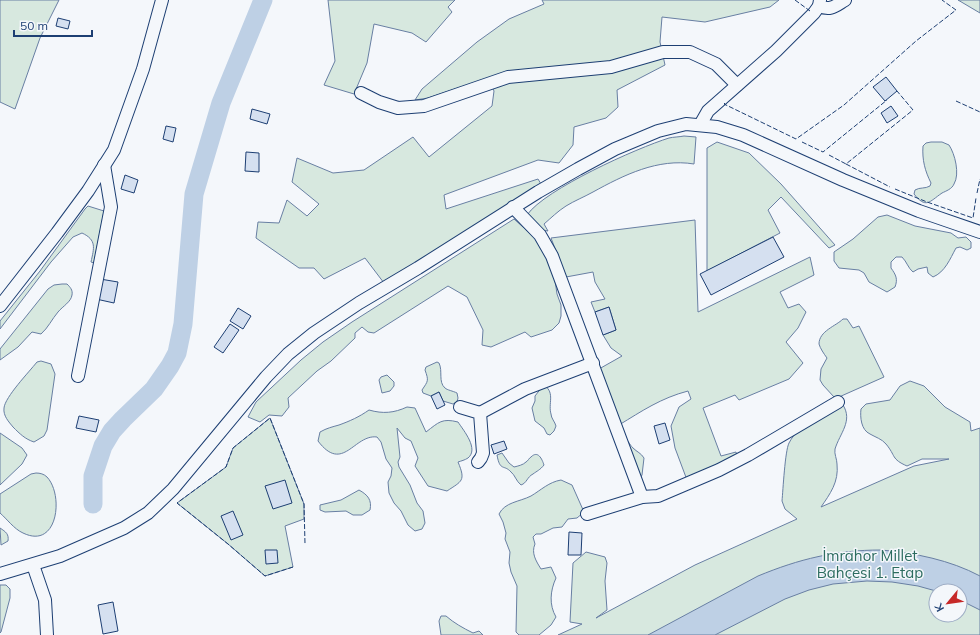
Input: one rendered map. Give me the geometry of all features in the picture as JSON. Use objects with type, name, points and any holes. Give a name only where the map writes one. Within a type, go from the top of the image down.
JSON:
[{"type":"street","points":[[0,306],[88,191],[114,150],[143,69],[162,0]]},
{"type":"street","points":[[700,125],[708,111],[776,51],[820,3],[827,9],[834,7],[845,0]]},
{"type":"street","points":[[361,93],[380,102],[398,108],[424,106],[508,77],[611,67],[663,52],[690,52],[716,64],[738,85]]},
{"type":"street","points":[[0,574],[60,556],[124,528],[148,513],[173,489],[266,377],[288,354],[308,337],[359,303],[578,168],[615,149],[658,131],[686,124],[717,127],[743,135],[893,201],[980,232]]},
{"type":"street","points":[[78,376],[111,207],[104,165]]},
{"type":"street","points":[[513,207],[540,235],[552,256],[642,497]]},
{"type":"street","points":[[460,407],[480,413],[525,389],[593,364]]},
{"type":"street","points":[[587,514],[642,497],[664,494],[719,470],[748,455],[838,402]]},
{"type":"street","points":[[478,462],[482,453],[480,413]]},
{"type":"street","points":[[34,564],[45,600],[47,635]]},
{"type":"green space","points":[[0,0],[59,0],[40,38],[15,109],[0,102]]},
{"type":"green space","points":[[328,0],[455,0],[448,7],[452,12],[426,42],[412,33],[374,24],[367,63],[354,94],[324,85],[335,61]]},
{"type":"green space","points":[[542,0],[779,0],[770,7],[705,22],[662,17],[660,42],[665,65],[617,90],[618,107],[606,118],[574,127],[573,145],[559,163],[538,160],[444,195],[446,209],[538,179],[541,184],[384,283],[365,258],[324,279],[314,268],[299,268],[256,238],[258,222],[279,223],[287,200],[307,216],[319,204],[292,182],[297,158],[333,173],[364,170],[413,137],[429,157],[492,106],[494,91],[488,78],[428,98],[415,100],[422,89],[477,42],[509,19],[544,4]]},
{"type":"green space","points":[[958,0],[980,0],[980,13]]},
{"type":"green space","points":[[684,136],[696,137],[694,164],[667,163],[629,174],[572,202],[560,210],[544,224],[548,231],[542,230],[527,215],[552,193],[593,170],[654,143],[669,138]]},
{"type":"green space","points":[[717,142],[749,153],[781,184],[835,245],[829,248],[781,197],[768,210],[780,233],[707,271],[707,148]]},
{"type":"green space","points":[[942,142],[949,145],[955,159],[957,175],[953,186],[950,189],[925,203],[918,199],[914,194],[915,190],[928,187],[931,183],[924,165],[923,146],[926,143]]},
{"type":"green space","points":[[88,206],[104,211],[94,263],[91,262],[93,245],[90,239],[82,233],[73,237],[51,262],[0,329],[0,321],[40,271]]},
{"type":"green space","points":[[887,215],[915,226],[951,233],[958,238],[966,237],[971,242],[971,248],[967,250],[960,247],[956,248],[944,269],[933,277],[928,273],[927,267],[913,272],[902,257],[896,257],[891,262],[891,268],[896,277],[896,284],[895,287],[887,292],[869,282],[864,273],[859,270],[839,268],[834,261],[834,252],[853,239],[878,217]]},
{"type":"green space","points":[[514,219],[542,244],[553,267],[557,294],[561,305],[561,316],[559,323],[552,330],[531,337],[525,332],[491,347],[482,345],[483,330],[467,297],[448,286],[374,333],[368,332],[362,327],[355,333],[355,338],[288,398],[289,407],[282,416],[269,415],[260,422],[248,417],[256,402],[301,360],[323,342]]},
{"type":"green space","points":[[695,220],[698,312],[810,257],[814,275],[780,292],[788,308],[799,304],[806,312],[798,328],[786,342],[803,363],[789,379],[739,400],[735,395],[703,408],[721,456],[736,452],[737,456],[687,480],[675,448],[671,426],[679,407],[691,399],[688,391],[660,401],[619,425],[599,369],[622,356],[611,348],[603,335],[616,330],[609,307],[595,312],[591,302],[605,299],[595,282],[593,272],[566,277],[551,238]]},
{"type":"green space","points":[[67,284],[70,287],[72,290],[72,295],[46,329],[41,334],[32,332],[18,347],[0,360],[0,349],[48,289],[54,285]]},
{"type":"green space","points":[[843,319],[847,319],[853,328],[859,326],[884,377],[839,397],[834,397],[820,380],[821,369],[827,358],[819,344],[820,339],[825,332]]},
{"type":"green space","points":[[41,361],[51,364],[55,374],[47,430],[44,436],[34,442],[23,436],[13,427],[5,416],[4,408],[8,398],[18,385],[37,362]]},
{"type":"green space","points":[[437,362],[440,366],[443,386],[446,389],[457,393],[457,402],[453,404],[443,401],[439,392],[431,396],[423,393],[422,390],[427,381],[425,370],[426,367]]},
{"type":"green space","points":[[387,375],[394,382],[394,386],[390,391],[382,393],[379,380],[381,377]]},
{"type":"green space","name":"İmrahor Millet Bahçesi 1. Etap","points":[[910,381],[924,386],[945,407],[970,422],[971,431],[980,428],[980,635],[558,635],[582,624],[570,622],[573,563],[586,552],[605,557],[607,563],[605,581],[607,610],[596,618],[695,565],[797,519],[785,509],[782,501],[785,462],[789,443],[799,429],[806,424],[843,405],[847,416],[845,427],[835,449],[837,476],[831,492],[821,507],[914,466],[949,459],[922,459],[907,466],[896,459],[884,442],[865,430],[861,419],[861,409],[866,404],[890,400],[900,386]]},
{"type":"green space","points":[[545,386],[551,395],[550,410],[556,426],[550,435],[547,434],[544,428],[535,421],[532,408],[535,401],[535,396],[542,387]]},
{"type":"green space","points":[[407,407],[415,408],[426,432],[444,421],[448,420],[458,422],[467,435],[472,450],[468,458],[458,462],[462,477],[456,485],[447,491],[428,486],[415,466],[418,458],[411,441],[405,438],[397,428],[400,457],[398,462],[399,467],[410,485],[417,503],[423,511],[425,523],[422,529],[415,531],[408,525],[389,493],[388,482],[391,476],[392,468],[386,459],[381,442],[377,437],[369,438],[342,453],[335,454],[327,450],[318,441],[320,432],[351,420],[369,410],[388,412],[398,411]]},
{"type":"green space","points":[[270,418],[304,504],[304,519],[285,526],[293,567],[265,576],[177,503],[226,467],[233,448]]},
{"type":"green space","points":[[0,433],[22,448],[27,455],[22,464],[0,485]]},
{"type":"green space","points":[[624,438],[644,458],[642,475],[639,480]]},
{"type":"green space","points":[[502,453],[514,467],[527,462],[530,457],[536,454],[541,458],[544,465],[521,485],[509,470],[499,464],[497,455]]},
{"type":"green space","points":[[36,473],[46,476],[52,485],[56,507],[54,518],[50,527],[44,534],[35,536],[23,533],[0,513],[0,494],[31,474]]},
{"type":"green space","points":[[561,480],[572,485],[584,512],[577,518],[568,519],[562,527],[553,528],[541,534],[536,534],[533,537],[535,544],[534,554],[537,563],[541,569],[551,567],[556,578],[552,588],[551,603],[556,617],[551,625],[539,635],[519,635],[516,632],[517,586],[511,572],[509,563],[510,552],[505,539],[506,533],[503,522],[499,514],[505,507],[531,496],[549,484]]},
{"type":"green space","points":[[359,490],[367,496],[370,501],[370,510],[362,515],[353,515],[346,511],[325,512],[320,510],[320,505],[341,500]]},
{"type":"green space","points":[[0,528],[7,533],[8,537],[8,541],[1,545]]},
{"type":"green space","points":[[0,585],[6,585],[10,589],[10,598],[0,633]]},
{"type":"green space","points":[[441,616],[446,616],[473,633],[479,631],[483,635],[441,635],[439,621]]},
{"type":"water","points":[[864,550],[907,553],[932,558],[969,570],[980,576],[980,610],[968,604],[968,583],[928,583],[928,589],[892,582],[867,581],[833,584],[809,590],[785,599],[715,635],[648,635],[758,576],[773,570],[803,560]]},
{"type":"building","points":[[58,18],[70,21],[68,29],[56,26]]},
{"type":"building","points":[[886,77],[897,91],[885,101],[873,87]]},
{"type":"building","points":[[891,106],[898,116],[887,123],[881,113]]},
{"type":"building","points":[[252,109],[270,114],[267,124],[250,119]]},
{"type":"building","points":[[166,126],[176,128],[173,142],[163,139]]},
{"type":"building","points":[[246,152],[259,153],[259,172],[245,171]]},
{"type":"building","points":[[125,175],[138,180],[134,193],[121,189]]},
{"type":"building","points":[[773,237],[784,257],[711,295],[700,274]]},
{"type":"building","points":[[100,279],[118,282],[114,303],[96,299]]},
{"type":"building","points":[[609,307],[616,330],[603,335],[595,312]]},
{"type":"building","points":[[238,308],[251,316],[243,329],[230,321]]},
{"type":"building","points":[[230,324],[239,330],[223,353],[214,347]]},
{"type":"building","points":[[439,392],[445,405],[437,409],[431,396]]},
{"type":"building","points":[[79,416],[99,420],[96,432],[76,428]]},
{"type":"building","points":[[665,423],[670,440],[659,444],[654,426]]},
{"type":"building","points":[[504,441],[507,449],[494,454],[491,445]]},
{"type":"building","points":[[285,480],[292,503],[273,509],[265,486]]},
{"type":"building","points":[[233,511],[243,535],[231,540],[221,516]]},
{"type":"building","points":[[569,532],[582,533],[581,555],[568,555]]},
{"type":"building","points":[[265,550],[277,550],[278,563],[266,564]]},
{"type":"building","points":[[113,602],[118,631],[103,634],[98,605]]},
{"type":"waterway","points":[[93,504],[93,476],[103,446],[112,431],[154,389],[177,353],[183,324],[194,194],[221,103],[263,0]]},
{"type":"fence","points":[[795,0],[810,11]]},
{"type":"fence","points":[[725,103],[724,104],[796,139],[844,105],[916,41],[956,10],[942,0]]},
{"type":"fence","points":[[829,155],[846,164],[913,110],[897,91]]},
{"type":"fence","points":[[802,142],[823,152],[887,100]]},
{"type":"fence","points":[[956,101],[980,112]]},
{"type":"fence","points":[[846,164],[890,187]]},
{"type":"fence","points":[[977,193],[980,179]]},
{"type":"fence","points":[[895,189],[973,218],[976,198]]},
{"type":"fence","points":[[293,567],[265,576],[177,503],[226,467],[233,448],[270,418],[304,504],[305,544]]}]
